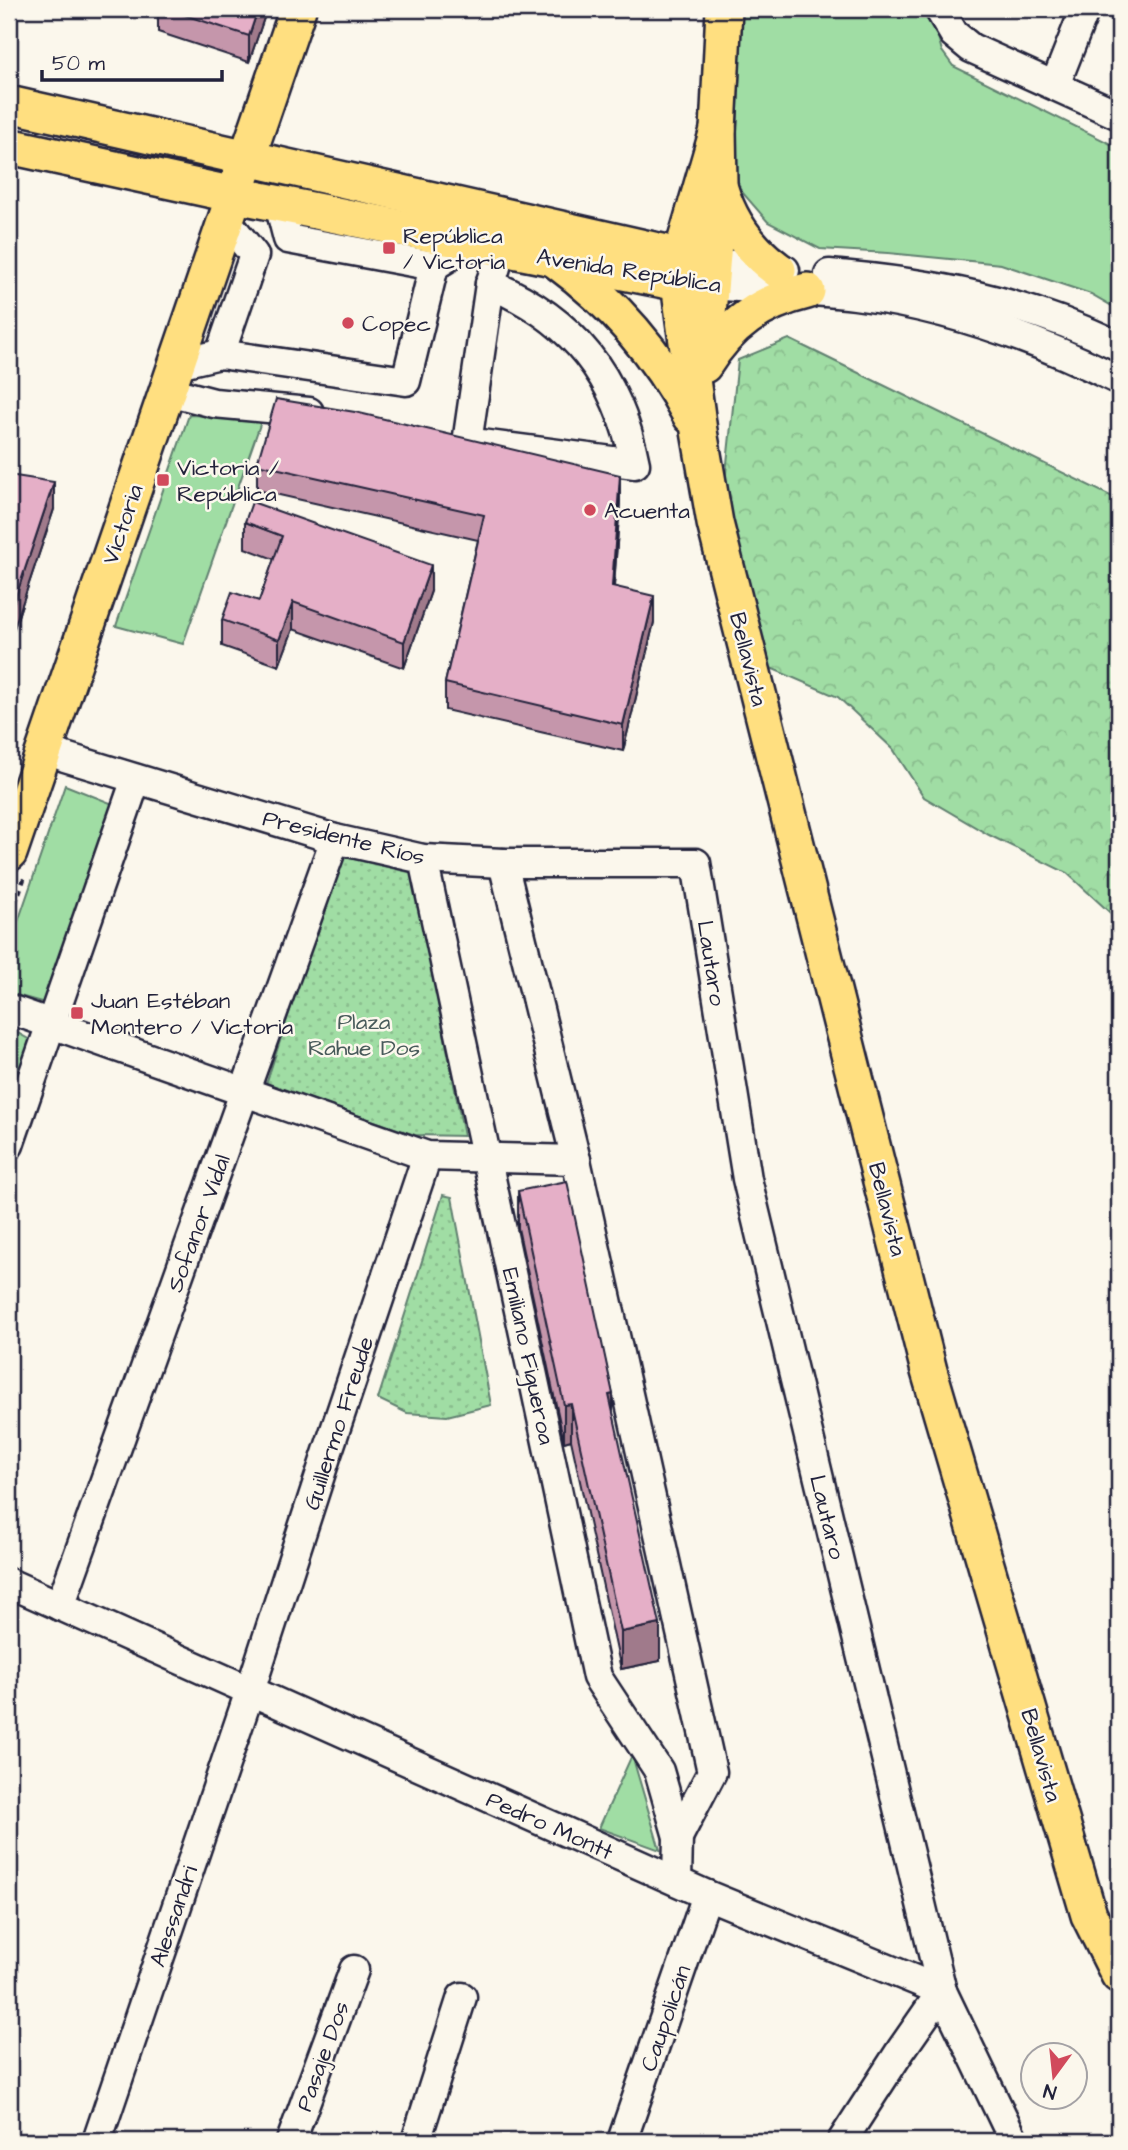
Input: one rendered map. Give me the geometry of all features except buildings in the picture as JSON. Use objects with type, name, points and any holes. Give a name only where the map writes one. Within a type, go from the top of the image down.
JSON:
[{"type":"main road","name":"Victoria","points":[[9,853],[298,9]]},
{"type":"main road","name":"Bellavista","points":[[699,431],[704,365],[695,272],[719,183],[718,130],[723,9]]},
{"type":"main road","name":"Avenida República","points":[[9,104],[247,159],[695,272]]},
{"type":"main road","name":"Bellavista","points":[[718,130],[695,272],[699,431],[715,523],[929,1371],[1089,1915],[1119,1975]]},
{"type":"main road","name":"Avenida República","points":[[9,146],[231,208],[279,204],[551,257],[695,272]]},
{"type":"main road","points":[[719,183],[728,211],[742,237],[778,270]]},
{"type":"main road","points":[[551,257],[595,292],[640,339],[669,378],[699,431]]},
{"type":"main road","points":[[704,365],[723,337],[749,314],[769,302],[807,291]]},
{"type":"street","points":[[939,9],[945,22],[962,41],[1119,115]]},
{"type":"street","points":[[1055,85],[1085,9]]},
{"type":"street","points":[[279,204],[288,239]]},
{"type":"street","points":[[220,355],[254,255],[231,208]]},
{"type":"street","points":[[254,255],[288,239],[434,266],[486,245],[490,284],[453,440],[635,464],[630,437],[616,399],[596,363],[579,342],[538,308],[515,294],[490,284]]},
{"type":"street","points":[[172,378],[220,355],[406,381],[434,266]]},
{"type":"street","name":"Avenida República","points":[[695,272],[778,270],[884,279],[967,292],[1047,316],[1119,346]]},
{"type":"street","name":"Avenida República","points":[[695,272],[807,291],[854,295],[946,312],[1035,340],[1119,380]]},
{"type":"street","points":[[172,378],[214,402],[330,416]]},
{"type":"street","name":"Presidente Ríos","points":[[45,748],[65,757],[335,839],[423,859],[503,863],[696,863]]},
{"type":"street","points":[[9,1145],[136,779]]},
{"type":"street","name":"Sofanor Vidal","points":[[60,1606],[335,839]]},
{"type":"street","name":"Emiliano Figueroa","points":[[423,859],[597,1677],[659,1771],[678,1837],[677,1881]]},
{"type":"street","name":"Emiliano Figueroa","points":[[503,863],[576,1160],[712,1772],[678,1837]]},
{"type":"street","name":"Lautaro","points":[[696,863],[747,1179],[942,1991]]},
{"type":"street","points":[[9,1009],[427,1156],[576,1160]]},
{"type":"street","name":"Guillermo Freude","points":[[250,1691],[427,1156]]},
{"type":"street","name":"Pedro Montt","points":[[9,1583],[707,1895],[942,1991]]},
{"type":"street","name":"Alessandri","points":[[97,2141],[250,1691]]},
{"type":"street","name":"Caupolicán","points":[[622,2141],[707,1895]]},
{"type":"street","name":"Pasaje Dos","points":[[291,2141],[354,1970]]},
{"type":"street","points":[[842,2141],[942,1991],[1014,2141]]},
{"type":"street","points":[[416,2141],[462,1997]]},
{"type":"green space","points":[[742,9],[930,9],[942,51],[953,66],[1119,148],[1119,310],[1091,294],[1001,264],[820,249],[768,222],[735,184]]},
{"type":"green space","points":[[789,339],[1119,500],[1119,980],[1118,920],[1067,873],[989,835],[924,797],[893,749],[838,697],[766,666],[723,501],[738,360]]},
{"type":"green space","points":[[189,415],[263,416],[183,644],[116,626]]},
{"type":"green space","points":[[65,785],[113,804],[45,1003],[9,993],[9,948]]},
{"type":"green space","name":"Plaza Rahue Dos","points":[[340,856],[413,873],[464,1136],[415,1135],[266,1084]]},
{"type":"green space","points":[[9,1028],[30,1040],[9,1103]]},
{"type":"green space","points":[[443,1195],[452,1197],[491,1405],[447,1416],[407,1413],[378,1399]]},
{"type":"green space","points":[[632,1755],[660,1850],[599,1828]]},
{"type":"place","name":"República / Victoria","points":[[389,248]]},
{"type":"place","name":"Copec","points":[[348,323]]},
{"type":"place","name":"Victoria / República","points":[[163,480]]},
{"type":"place","name":"Acuenta","points":[[590,510]]},
{"type":"place","name":"Juan Estéban Montero / Victoria","points":[[77,1013]]}]
